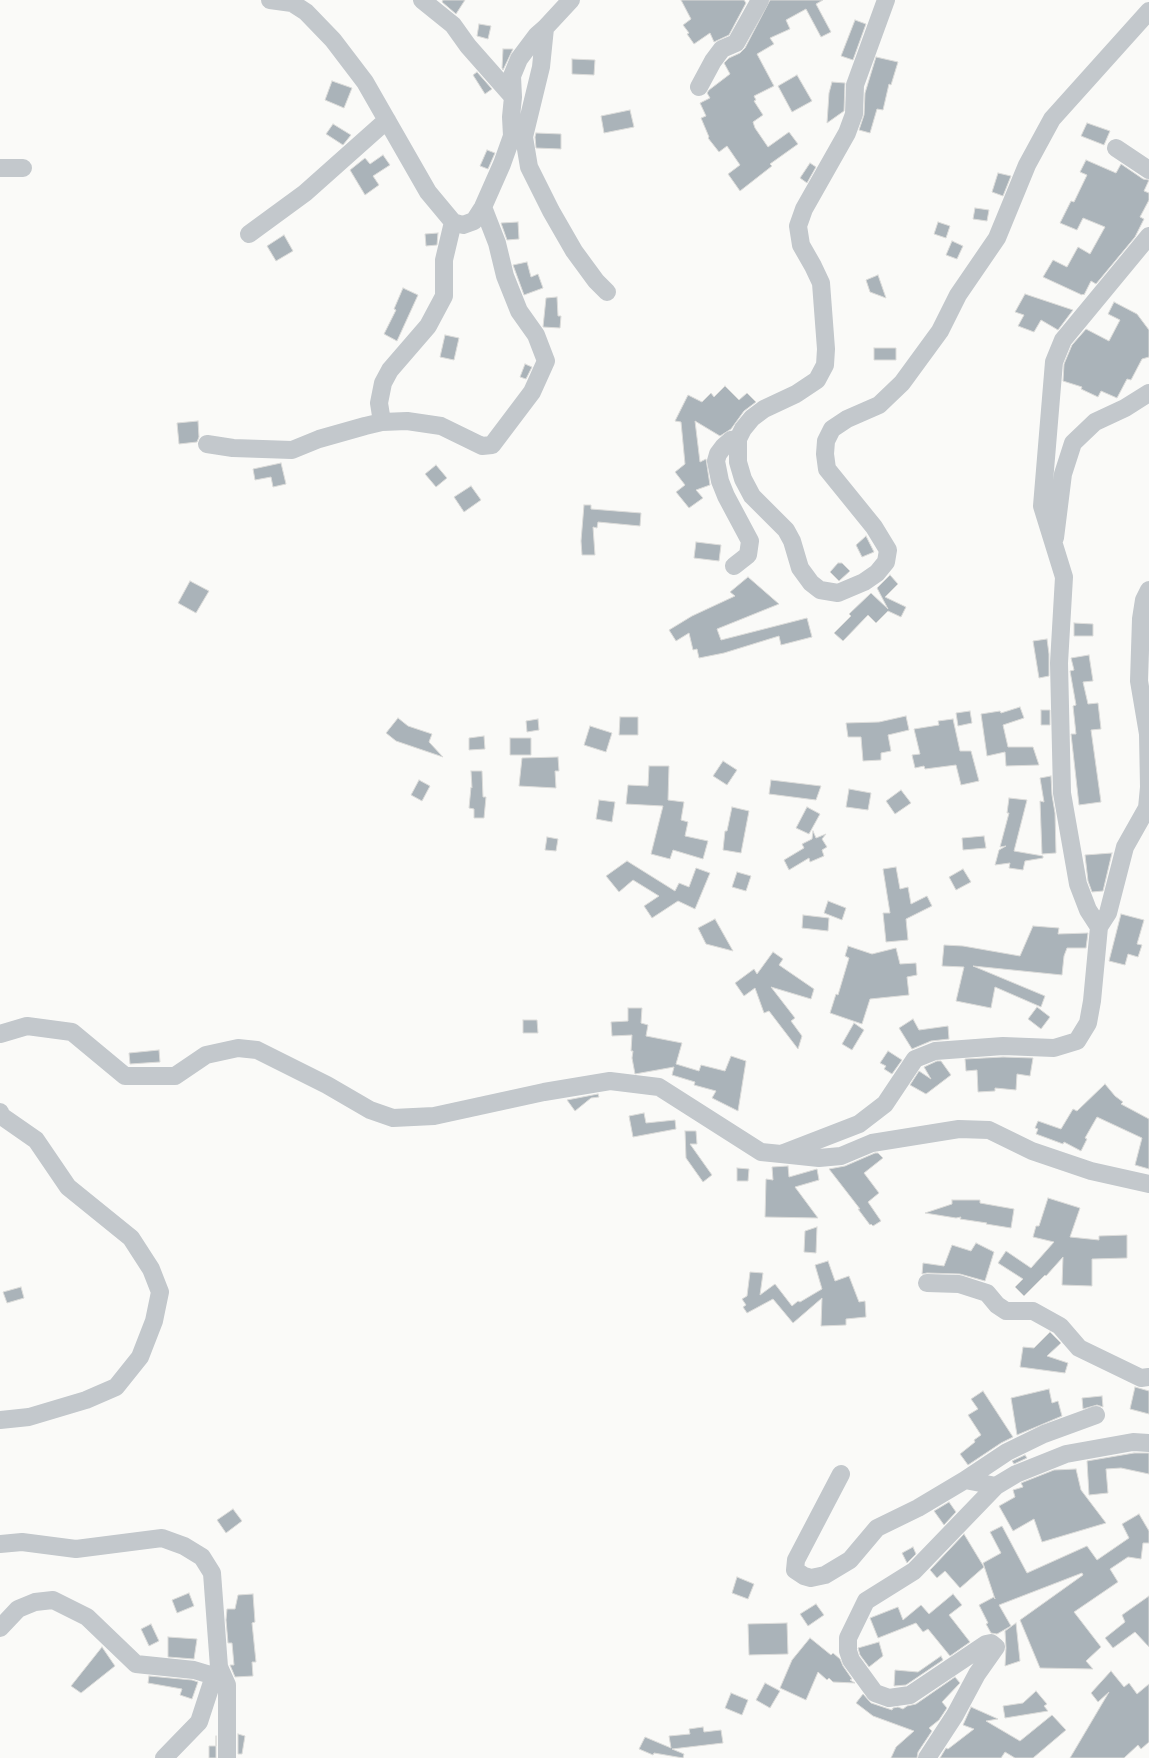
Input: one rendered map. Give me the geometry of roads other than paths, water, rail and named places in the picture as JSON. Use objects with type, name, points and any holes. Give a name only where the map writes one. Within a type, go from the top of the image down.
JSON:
[{"type":"street","points":[[270,0],[292,3],[306,12],[333,40],[365,82],[428,192],[453,222],[463,225],[474,221],[484,207],[512,136],[512,76],[519,59],[537,35],[571,0]]},
{"type":"street","points":[[422,0],[453,25],[468,46],[513,98]]},
{"type":"street","points":[[698,87],[713,61],[722,49],[736,43],[760,0]]},
{"type":"street","points":[[886,0],[856,85],[854,114],[847,133],[804,208],[798,226],[801,246],[821,283],[826,349],[825,365],[817,380],[796,394],[764,409],[752,418],[743,429],[738,439],[738,462],[752,496],[786,530],[792,541],[800,568],[811,583],[820,590],[838,593],[864,582],[877,574],[886,562],[888,550],[874,527],[827,469],[825,454],[826,441],[832,429],[847,419],[879,405],[902,383],[940,330],[958,295],[997,238],[1026,165],[1052,119],[1149,10]]},
{"type":"street","points":[[545,28],[541,67],[524,137],[530,167],[574,252],[596,281],[607,292]]},
{"type":"street","points":[[519,59],[541,67]]},
{"type":"street","points":[[249,234],[305,193],[387,120]]},
{"type":"street","points":[[1116,148],[1149,170]]},
{"type":"street","points":[[0,168],[23,168]]},
{"type":"street","points":[[207,444],[233,448],[292,450],[319,439],[365,426],[382,422],[407,421],[441,426],[482,446],[492,445],[532,392],[546,361],[536,336],[519,311],[505,276],[497,243],[484,207]]},
{"type":"street","points":[[382,422],[379,404],[383,383],[390,370],[428,326],[444,296],[444,260],[453,222]]},
{"type":"street","points":[[1099,927],[1088,910],[1078,884],[1062,793],[1059,663],[1064,576],[1042,506],[1054,362],[1063,340],[1149,236]]},
{"type":"street","points":[[1054,545],[1063,474],[1073,443],[1095,422],[1125,408],[1149,393]]},
{"type":"street","points":[[734,566],[748,554],[750,541],[726,496],[720,480],[716,461],[718,454],[724,446],[731,440],[738,439]]},
{"type":"street","points":[[782,1154],[859,1124],[885,1104],[915,1059],[934,1051],[1004,1046],[1054,1048],[1077,1041],[1088,1023],[1092,1001],[1099,927],[1108,912],[1126,847],[1148,808],[1148,734],[1138,681],[1141,619],[1144,600],[1149,590]]},
{"type":"street","points":[[0,1034],[27,1026],[72,1032],[125,1076],[175,1076],[206,1055],[238,1048],[257,1050],[327,1085],[370,1110],[393,1118],[434,1116],[544,1092],[610,1081],[659,1087],[762,1152],[819,1158],[841,1156],[872,1143],[959,1129],[989,1130],[1032,1151],[1091,1171],[1149,1184]]},
{"type":"street","points":[[0,1112],[0,1115],[36,1140],[68,1186],[131,1238],[151,1269],[160,1292],[154,1321],[140,1357],[116,1387],[86,1400],[29,1417],[0,1420]]},
{"type":"street","points":[[927,1283],[960,1284],[987,1293],[997,1305],[1006,1311],[1033,1311],[1060,1326],[1079,1348],[1141,1378],[1149,1377]]},
{"type":"street","points":[[841,1474],[796,1560],[795,1570],[811,1578],[825,1575],[850,1560],[877,1528],[918,1508],[965,1480],[1007,1452],[1044,1434],[1096,1415]]},
{"type":"street","points":[[927,1758],[955,1715],[977,1674],[996,1647],[991,1643],[986,1644],[970,1653],[910,1695],[889,1698],[875,1693],[851,1660],[848,1651],[848,1638],[866,1601],[914,1572],[996,1486],[1016,1474],[1066,1454],[1133,1442],[1149,1443]]},
{"type":"street","points":[[965,1480],[996,1486]]},
{"type":"street","points":[[0,1544],[22,1542],[76,1549],[162,1538],[184,1546],[202,1557],[212,1573],[216,1672],[199,1722],[164,1758]]},
{"type":"street","points":[[0,1628],[18,1609],[35,1602],[53,1600],[87,1616],[136,1664],[216,1672],[227,1685],[227,1758]]}]
